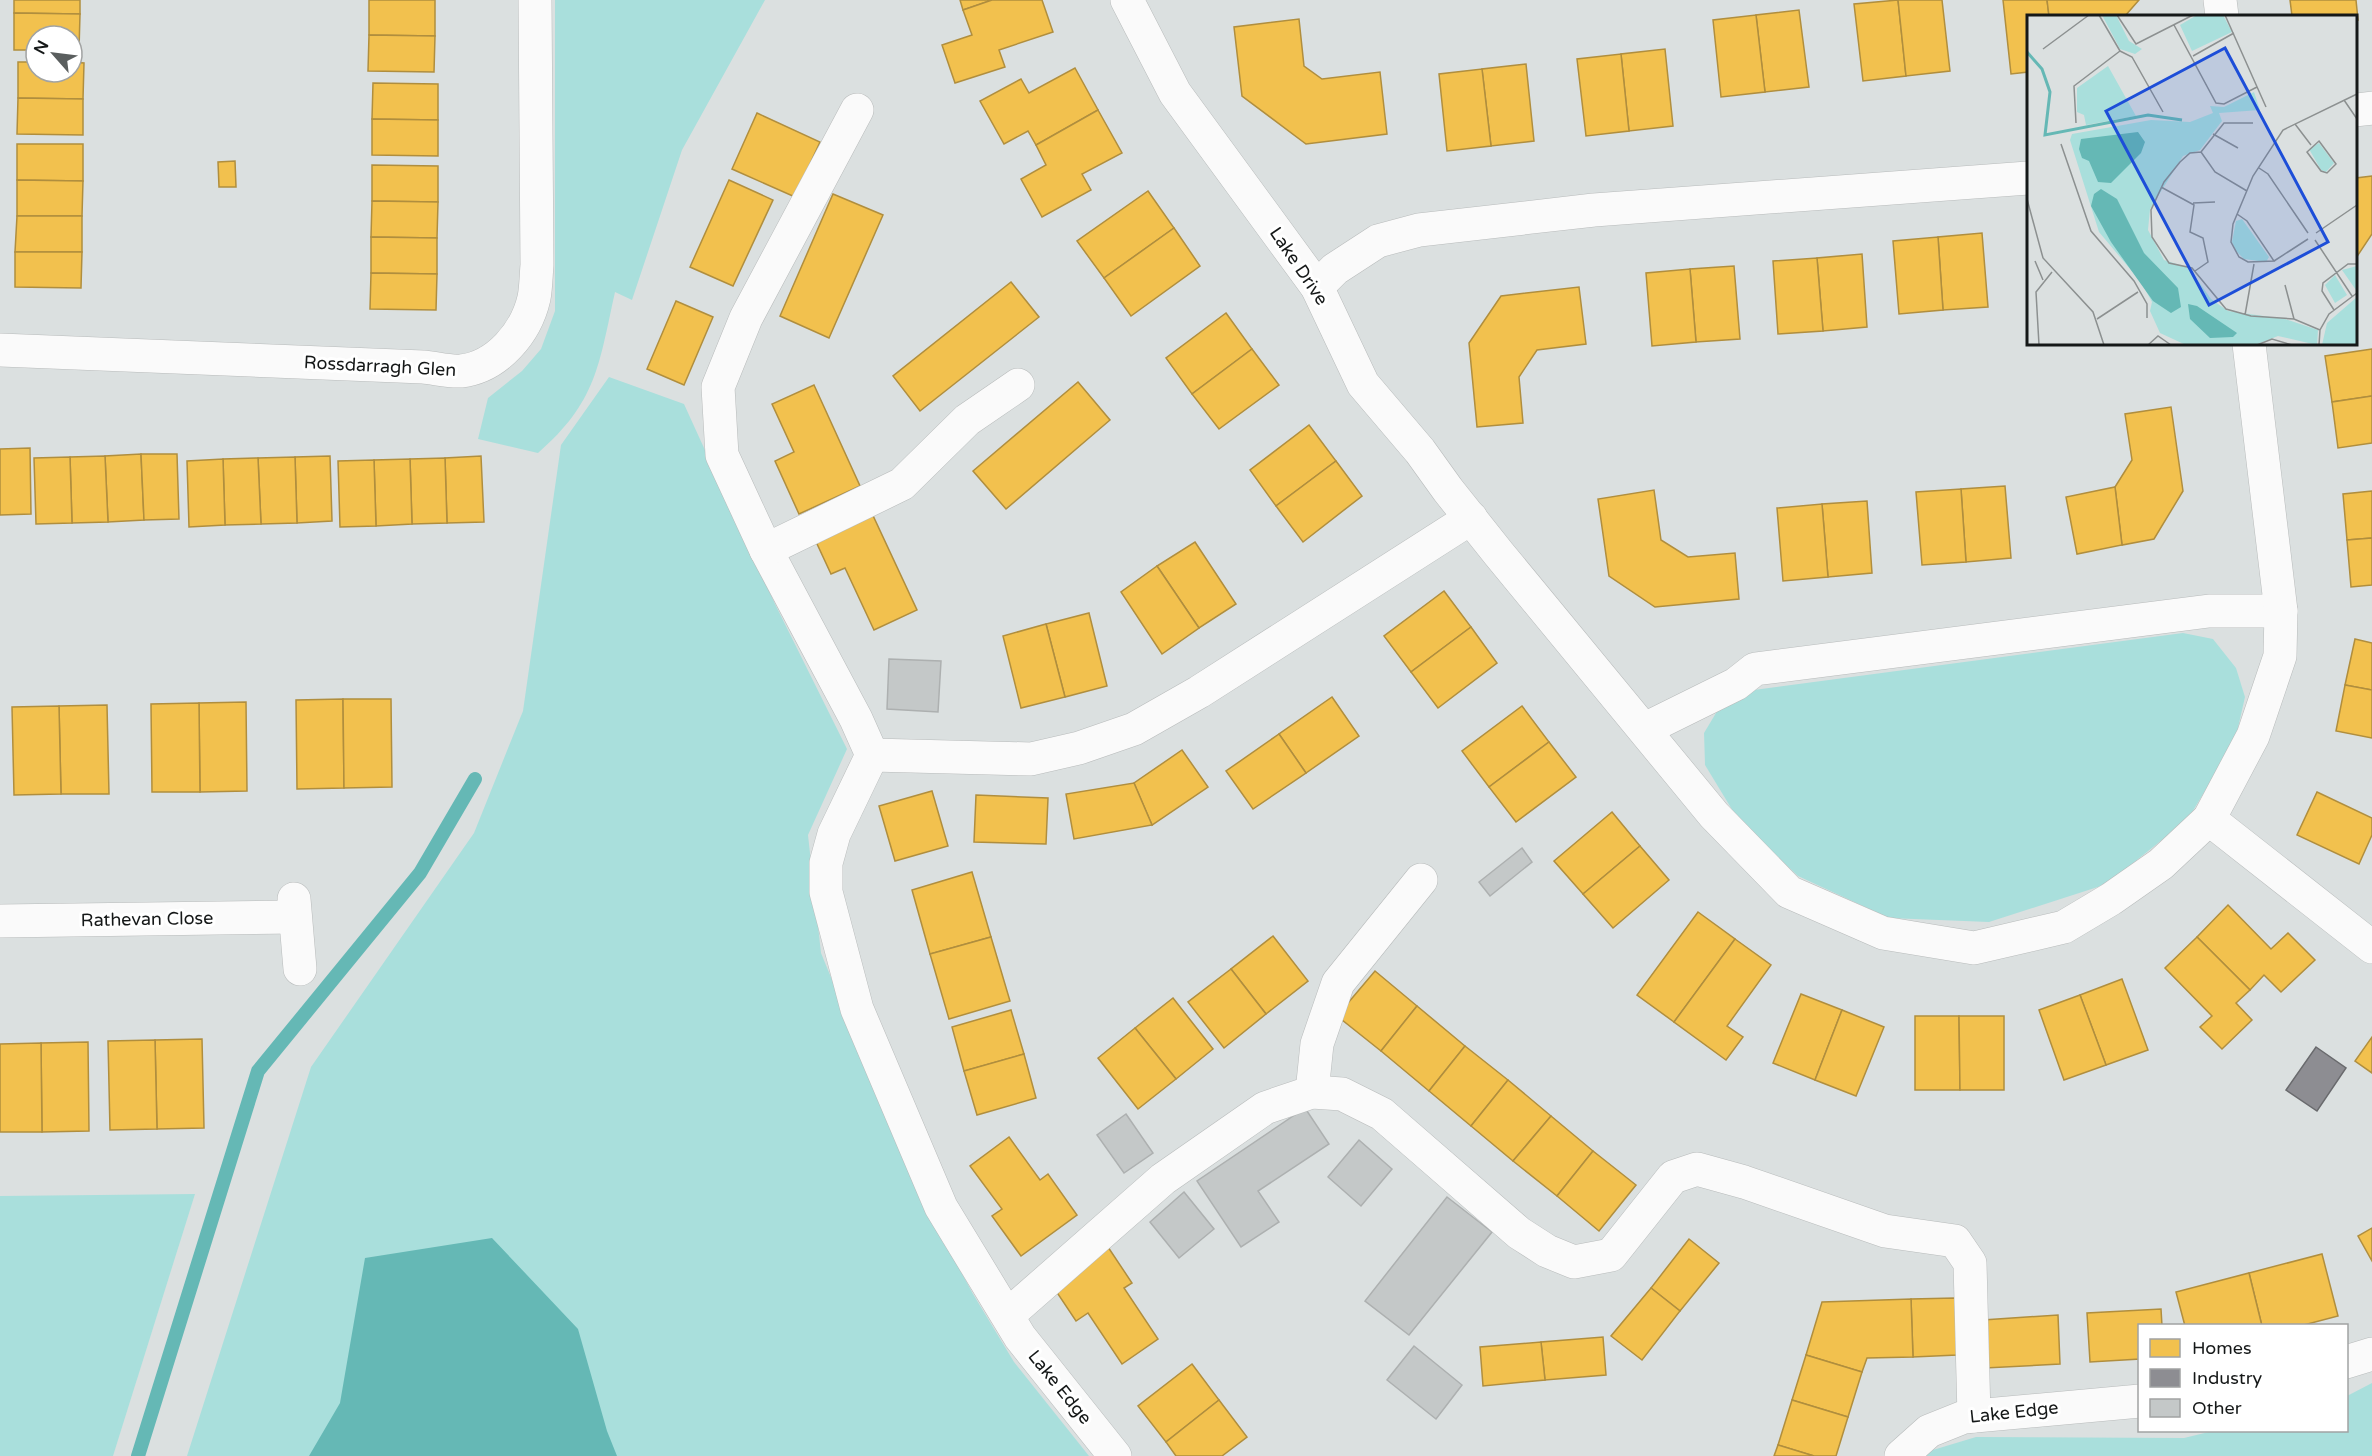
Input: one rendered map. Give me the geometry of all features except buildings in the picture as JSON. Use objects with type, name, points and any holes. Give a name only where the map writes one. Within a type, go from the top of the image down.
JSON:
[{"type":"street","name":"Rossdarragh Glen","points":[[0,351],[423,367],[461,371],[486,364],[503,352],[517,334],[534,298],[537,266],[536,0]]},
{"type":"street","name":"Lake Drive","points":[[1127,0],[1175,93],[1317,287],[1363,384],[1420,451],[1448,490],[1714,815],[1789,892],[1883,933],[1974,948],[2064,927],[2111,899],[2161,864],[2209,819]]},
{"type":"street","points":[[2220,0],[2222,15]]},
{"type":"street","points":[[2357,111],[2372,108]]},
{"type":"street","points":[[857,110],[746,318],[718,387],[722,454],[766,550],[856,719],[872,755],[1031,759],[1079,748],[1134,729],[1199,692],[1471,518]]},
{"type":"street","points":[[1317,287],[1335,269],[1378,241],[1419,230],[1594,210],[2027,177]]},
{"type":"street","points":[[2249,345],[2281,611],[2280,656],[2256,726],[2209,819],[2372,947]]},
{"type":"street","points":[[766,550],[902,484],[967,420],[1018,385]]},
{"type":"street","points":[[1645,729],[1736,684],[1755,669],[2209,611],[2281,611]]},
{"type":"street","name":"Lake Edge","points":[[872,755],[834,834],[826,863],[826,892],[857,1009],[941,1207],[1020,1337],[1115,1456]]},
{"type":"street","points":[[1312,1092],[1317,1044],[1338,983],[1420,880]]},
{"type":"street","name":"Rathevan Close","points":[[0,921],[294,908],[300,969]]},
{"type":"street","points":[[1008,1315],[1163,1179],[1265,1108],[1312,1092],[1342,1094],[1382,1114],[1519,1233],[1547,1251],[1574,1262],[1611,1255],[1672,1177],[1697,1169],[1744,1182],[1885,1231],[1955,1241],[1970,1263],[1974,1416]]},
{"type":"street","points":[[2348,1361],[2372,1354]]},
{"type":"street","name":"Lake Edge","points":[[1901,1456],[1929,1431],[1964,1417],[2138,1401]]},
{"type":"shaded area","points":[[555,0],[765,0],[682,150],[632,300],[615,292],[599,361],[584,399],[558,434],[538,453],[478,439],[488,398],[522,371],[541,349],[555,311]]},
{"type":"shaded area","points":[[609,377],[684,404],[775,604],[847,749],[808,835],[821,953],[921,1197],[973,1294],[1014,1362],[1089,1456],[187,1456],[311,1067],[474,833],[523,711],[561,445]]},
{"type":"shaded area","points":[[2183,633],[2213,639],[2236,668],[2245,697],[2235,741],[2188,819],[2107,884],[1989,922],[1889,918],[1798,876],[1739,821],[1705,765],[1704,733],[1719,708],[1754,690]]},
{"type":"shaded area","points":[[195,1194],[113,1456],[0,1456],[0,1196]]},
{"type":"shaded area","points":[[492,1238],[578,1329],[607,1431],[617,1456],[309,1456],[340,1403],[365,1258]]},
{"type":"shaded area","points":[[2372,1383],[2372,1456],[1913,1456],[1976,1437],[2184,1438],[2209,1432],[2348,1432],[2348,1395]]},
{"type":"waterway","points":[[138,1456],[258,1071],[420,873],[475,779]]}]
